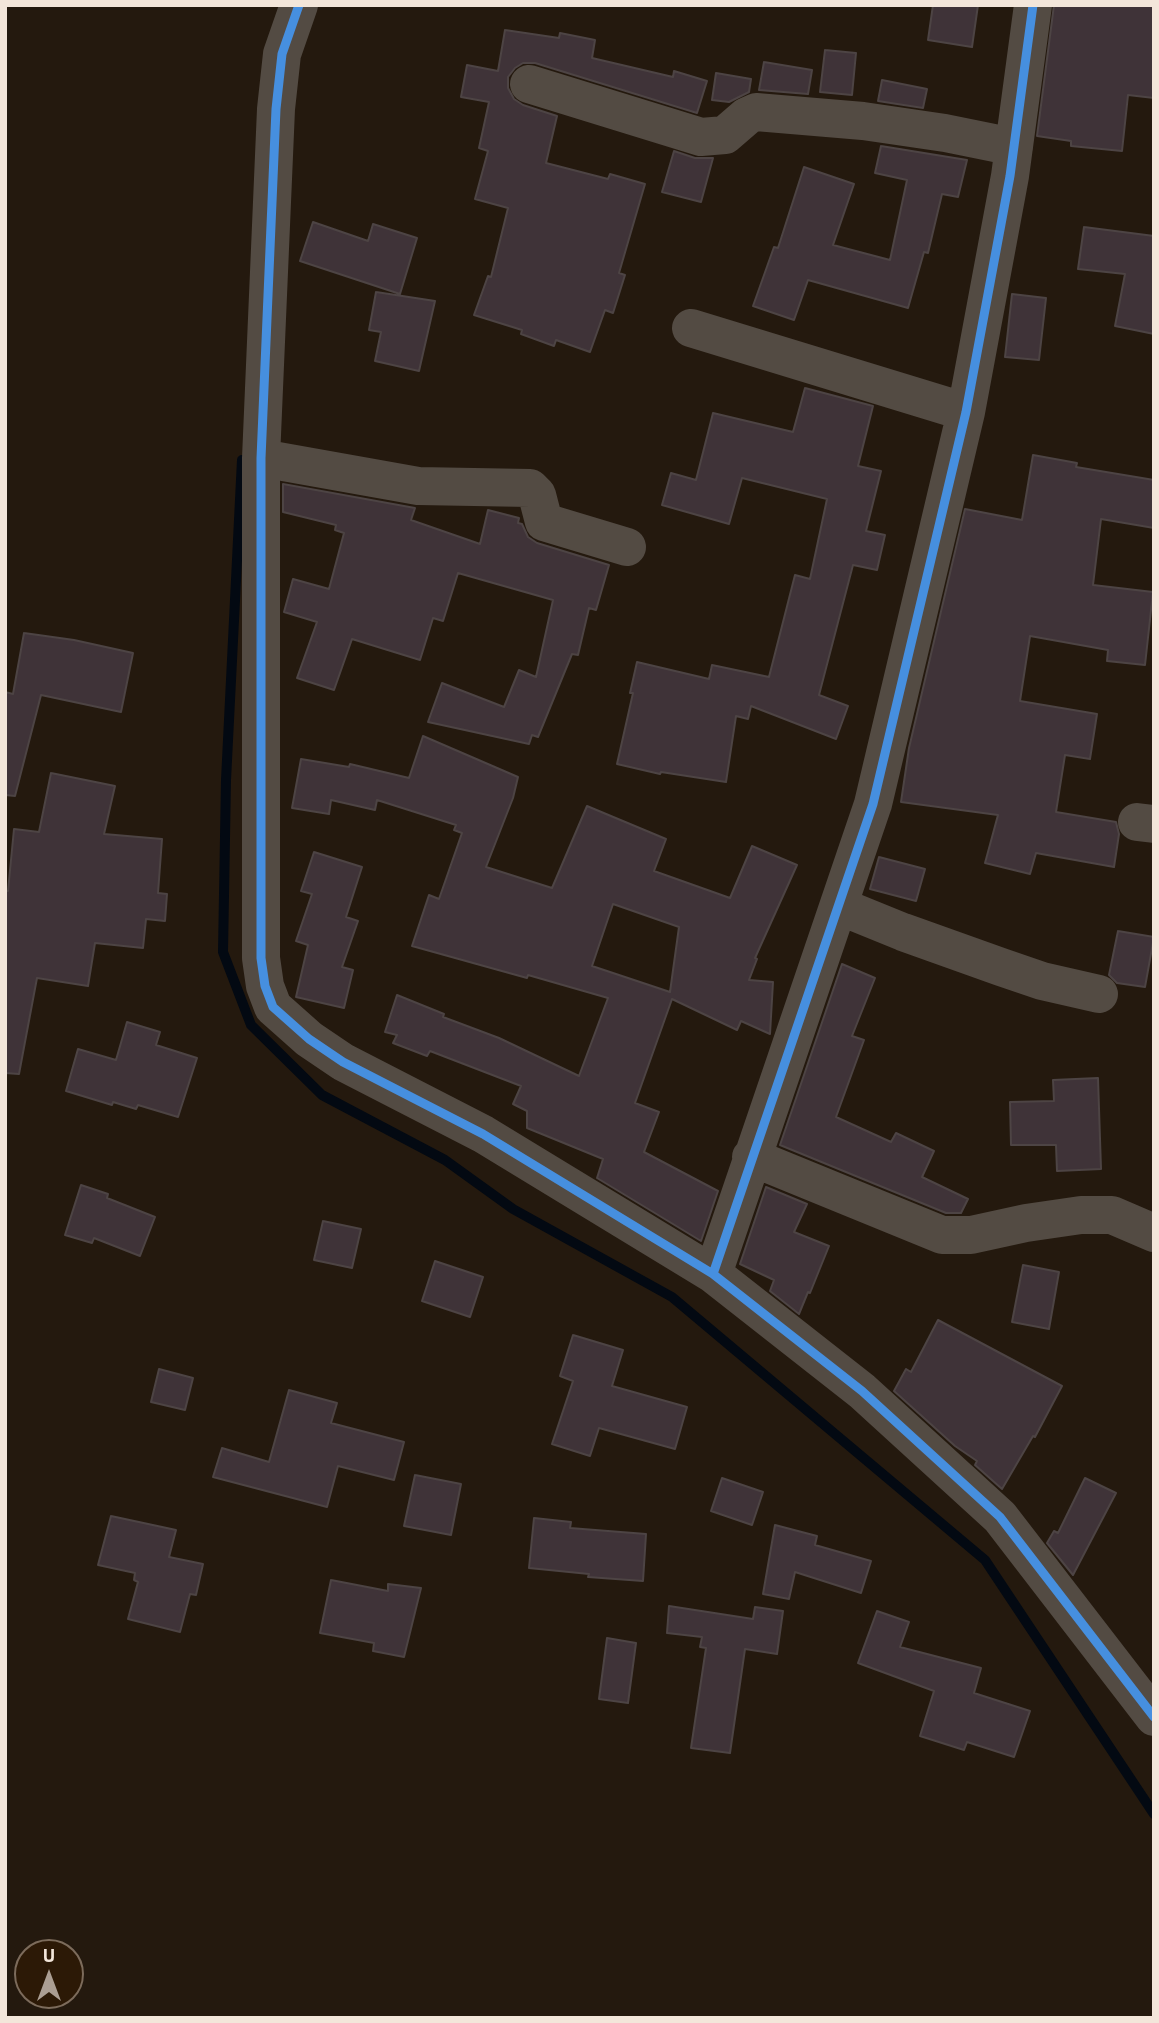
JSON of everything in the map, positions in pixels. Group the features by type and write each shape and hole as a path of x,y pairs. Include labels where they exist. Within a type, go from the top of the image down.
{"street":[{"path":"299,5 282,54 276,109 261,458 261,958 265,986 273,1007 309,1039 343,1062 483,1134 713,1274 862,1391 1000,1517 1154,1717"},
{"path":"713,1274 873,804 966,412 1014,147 1033,5"},
{"path":"529,83 701,137 725,135 747,116 756,112 863,121 1014,147"},
{"path":"691,328 966,412"},
{"path":"261,458 418,486 530,488 537,495 544,522 627,547"},
{"path":"839,906 1022,974 1098,994"},
{"path":"751,1157 942,1235 971,1235 1081,1215 1112,1215 1154,1233"}],"building":[{"path":"933,5 978,5 972,47 928,40"},
{"path":"1054,5 1154,5 1154,98 1128,95 1122,151 1071,146 1071,141 1037,136"},
{"path":"505,30 559,38 560,33 595,40 592,58 673,77 674,71 707,81 697,113 535,63 523,63 508,77 508,88 514,99 523,105 557,116 546,163 608,179 610,174 645,184 619,273 625,275 613,313 605,310 590,352 556,340 554,346 521,334 522,330 474,315 488,276 491,277 508,208 475,199 488,151 479,148 489,102 461,97 467,65 498,71"},
{"path":"825,50 856,53 852,95 820,92"},
{"path":"764,62 812,70 808,94 759,90"},
{"path":"716,73 751,79 749,92 729,102 712,100"},
{"path":"882,80 927,89 923,108 878,101"},
{"path":"881,146 967,160 958,197 942,194 928,253 924,252 908,308 808,280 794,320 753,306 774,247 778,248 804,167 854,184 833,245 890,260 907,180 875,173"},
{"path":"674,151 695,158 713,158 701,202 662,192"},
{"path":"313,222 368,241 373,224 417,238 400,294 300,261"},
{"path":"1084,227 1154,236 1154,334 1115,326 1125,274 1078,269"},
{"path":"376,292 435,301 419,371 375,361 381,332 369,330"},
{"path":"1012,294 1046,298 1039,360 1005,357"},
{"path":"805,388 873,406 858,466 881,471 866,531 885,535 877,570 853,565 819,695 848,706 836,739 751,706 748,719 736,716 726,782 661,772 660,774 617,764 637,662 709,679 712,665 769,677 795,575 810,579 827,499 742,478 729,524 662,505 671,473 696,480 713,413 793,432"},
{"path":"1033,455 1077,463 1076,467 1154,480 1154,528 1101,519 1093,585 1153,592 1145,665 1107,661 1108,650 1030,636 1020,701 1097,714 1090,759 1065,755 1056,812 1116,822 1119,834 1114,867 1036,853 1030,874 985,863 998,815 901,802 909,748 965,509 1022,520"},
{"path":"283,484 415,508 411,520 480,544 488,510 519,518 518,523 522,524 528,537 537,543 609,565 596,610 589,608 578,655 572,654 538,737 532,735 529,744 428,722 442,683 504,707 519,670 536,677 553,600 458,573 443,621 433,618 420,660 352,639 334,690 297,678 317,622 284,612 293,579 329,589 344,533 335,530 336,525 283,512"},
{"path":"24,633 74,640 133,653 121,712 41,695 15,796 5,795 5,692 13,694"},
{"path":"423,736 518,777 513,798 486,867 552,888 587,806 666,839 654,871 730,898 752,846 797,865 755,958 757,959 749,980 773,982 770,1034 741,1021 737,1030 672,999 635,1103 659,1112 644,1152 718,1191 701,1241 597,1178 603,1159 527,1128 527,1111 513,1104 521,1086 430,1051 427,1056 393,1043 397,1035 385,1032 397,995 444,1014 443,1017 499,1038 579,1076 608,998 412,946 429,895 439,899 462,833 454,830 456,825 377,800 375,810 331,800 329,814 292,808 301,759 349,767 350,764 409,778","holes":["613,904 679,927 670,992 592,966"]},
{"path":"51,773 115,786 104,834 162,839 158,893 167,894 165,921 146,919 143,948 95,943 88,986 37,978 19,1074 5,1073 5,891 8,891 14,829 39,832"},
{"path":"314,852 362,867 346,917 358,921 342,967 353,970 344,1008 296,997 308,945 296,941 312,894 301,891"},
{"path":"879,857 925,869 916,901 870,889"},
{"path":"1118,931 1154,937 1145,987 1117,983 1109,975"},
{"path":"842,964 875,978 852,1036 864,1040 836,1117 891,1142 896,1133 934,1151 922,1177 968,1199 961,1213 946,1213 780,1145"},
{"path":"127,1022 160,1032 156,1045 197,1058 178,1117 138,1105 136,1109 113,1102 112,1105 66,1091 78,1049 116,1060"},
{"path":"1098,1078 1101,1169 1057,1171 1056,1145 1011,1145 1010,1102 1054,1101 1053,1080"},
{"path":"81,1185 108,1194 107,1198 155,1217 140,1256 94,1238 92,1243 65,1235"},
{"path":"766,1187 807,1204 794,1232 829,1246 799,1314 770,1291 774,1280 740,1264"},
{"path":"323,1221 361,1229 352,1268 314,1260"},
{"path":"435,1261 483,1277 470,1317 422,1301"},
{"path":"1023,1265 1059,1272 1049,1329 1012,1322"},
{"path":"938,1320 1062,1386 1035,1437 1033,1436 1002,1489 975,1465 977,1461 955,1446 894,1391 906,1369 911,1372"},
{"path":"573,1335 623,1350 612,1386 687,1407 675,1449 599,1428 590,1456 552,1444 573,1381 560,1376"},
{"path":"159,1369 193,1378 185,1410 151,1402"},
{"path":"289,1390 337,1403 331,1423 404,1442 394,1480 338,1466 327,1507 213,1477 222,1448 269,1462"},
{"path":"415,1475 461,1484 451,1535 404,1526"},
{"path":"722,1478 763,1492 752,1525 711,1511"},
{"path":"1085,1478 1116,1493 1073,1575 1047,1543 1054,1531 1058,1533"},
{"path":"111,1516 176,1530 169,1557 203,1564 196,1595 190,1594 180,1632 128,1619 138,1582 134,1580 135,1573 98,1565"},
{"path":"534,1518 571,1522 570,1528 646,1534 643,1581 588,1577 589,1574 529,1568"},
{"path":"775,1525 817,1536 815,1545 871,1561 861,1593 795,1572 789,1599 763,1594"},
{"path":"331,1580 388,1591 388,1584 421,1588 404,1657 373,1651 374,1643 320,1633"},
{"path":"669,1606 753,1619 755,1607 783,1611 777,1654 745,1649 730,1753 691,1748 706,1648 700,1647 702,1637 667,1633"},
{"path":"877,1611 909,1622 900,1647 981,1668 974,1693 1030,1711 1014,1757 967,1742 964,1750 920,1736 934,1691 858,1663"},
{"path":"607,1638 636,1643 628,1703 599,1699"}],"waterway":[{"path":"242,460 226,780 223,952 251,1025 322,1095 445,1160 513,1209 672,1297 985,1560 1154,1814"}],"cycle path":[{"path":"299,5 282,54 276,109 261,458 261,958 265,986 273,1007 309,1039 343,1062 483,1134 713,1274 862,1391 1000,1517 1154,1717"},
{"path":"713,1274 873,804 966,412 1010,176 1033,5"}]}
